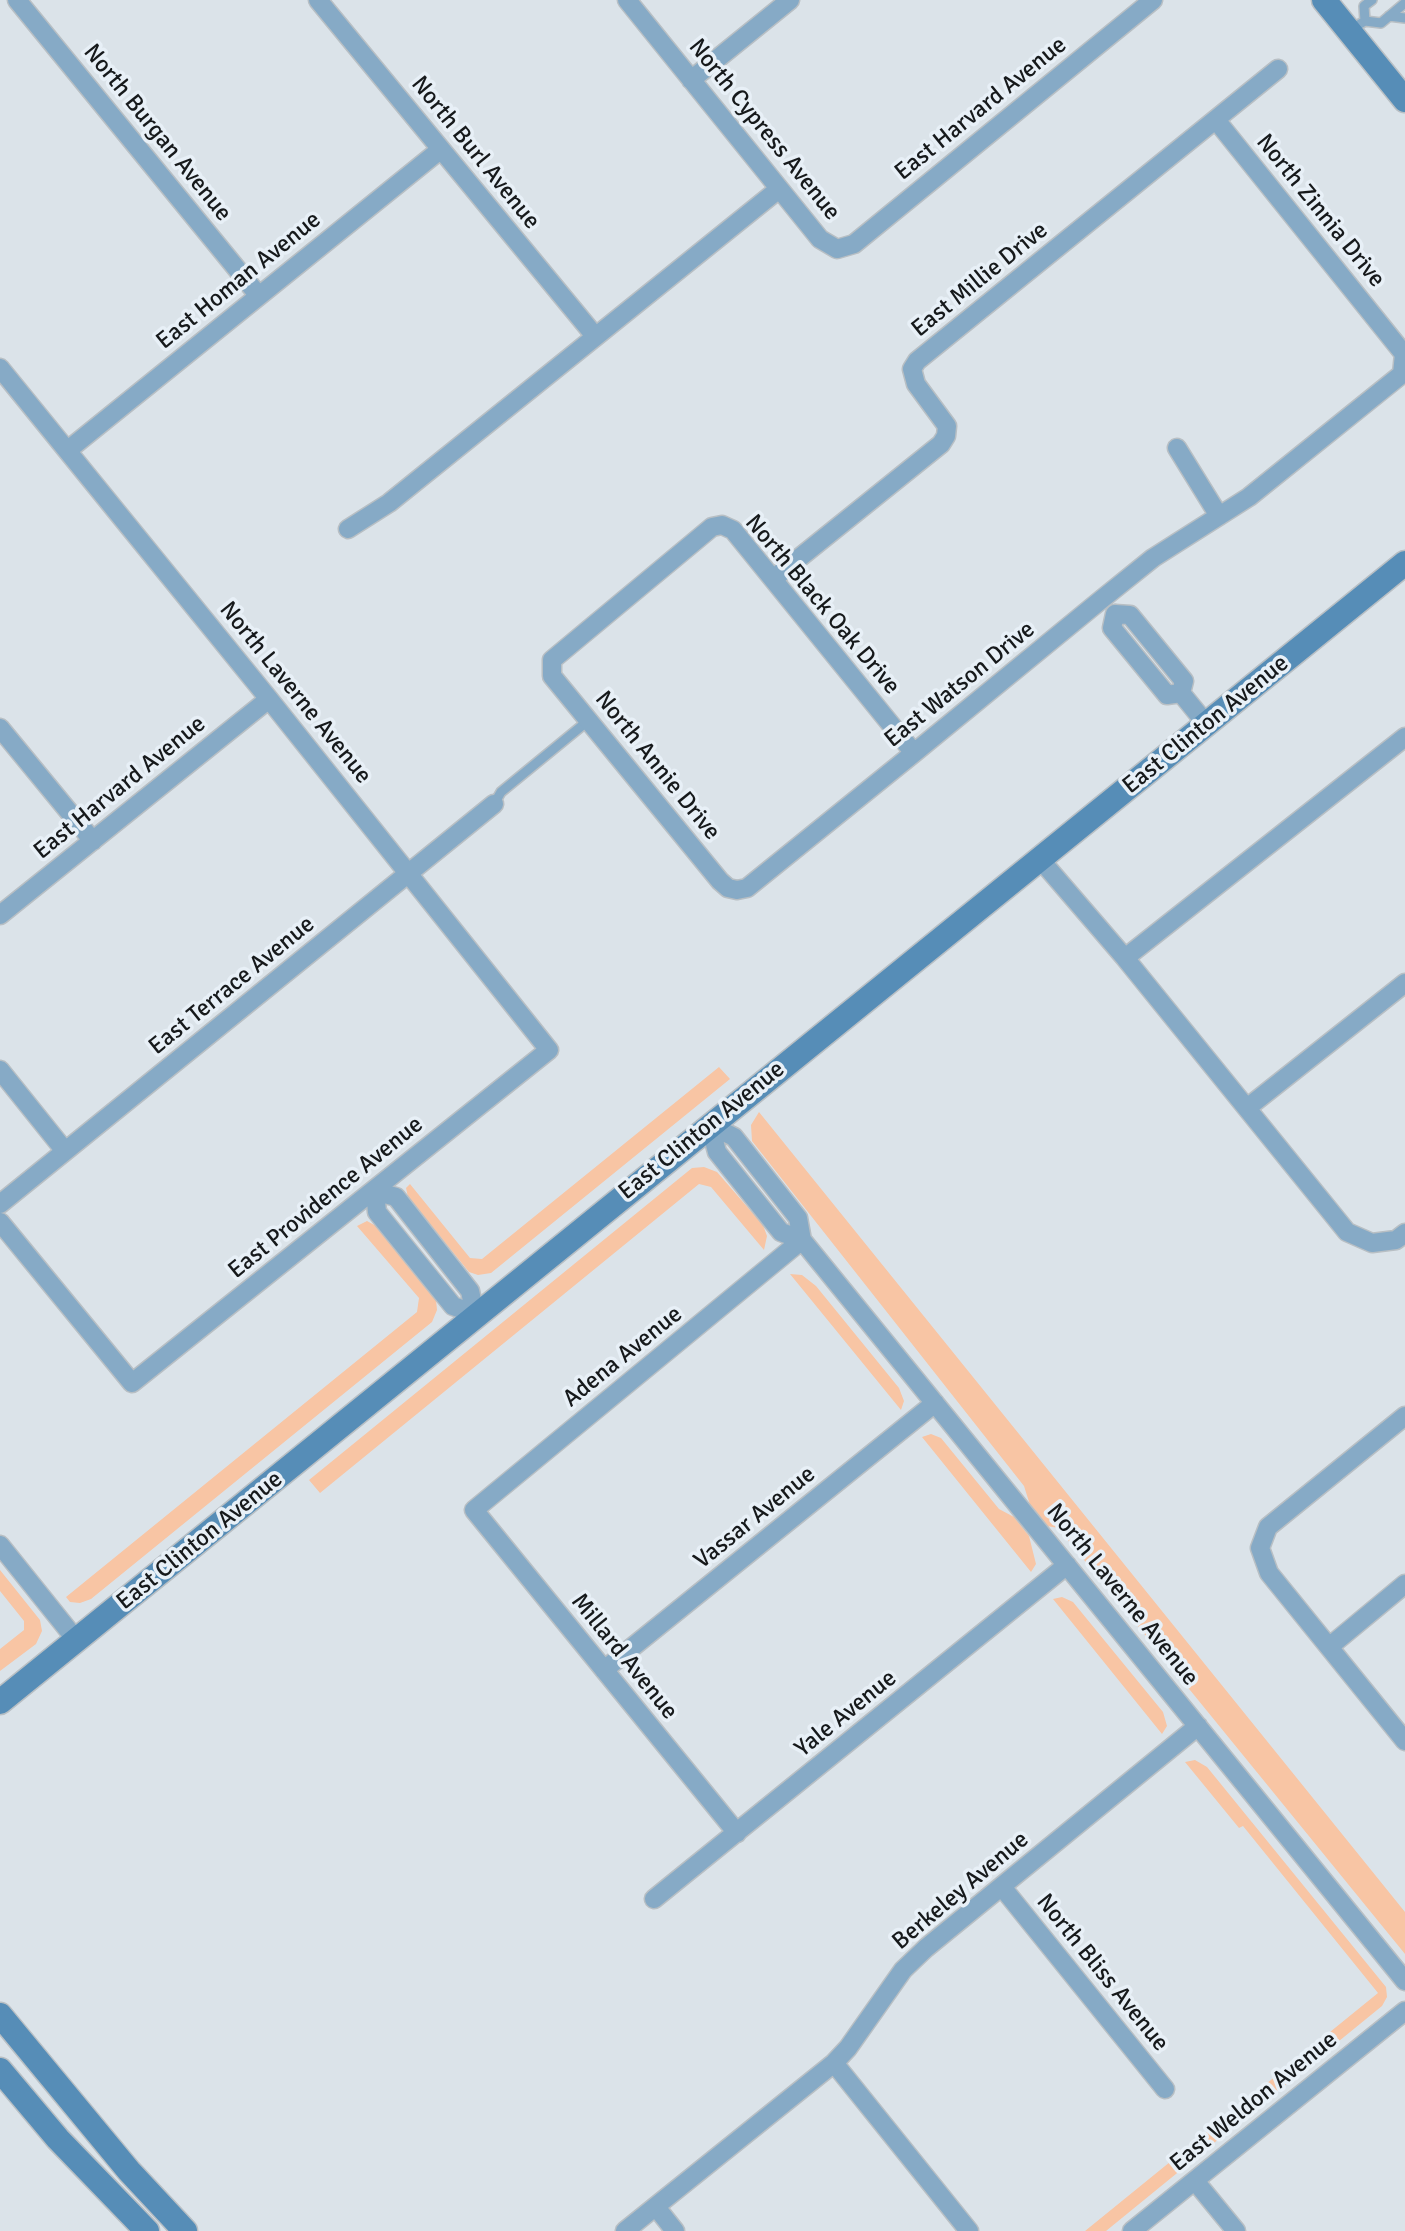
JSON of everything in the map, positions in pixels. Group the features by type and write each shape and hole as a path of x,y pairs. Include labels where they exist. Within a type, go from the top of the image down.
{"street":[{"name":"North Burgan Avenue","path":"17,0 259,296"},
{"name":"North Burl Avenue","path":"318,0 595,336"},
{"name":"North Cypress Avenue","path":"627,0 820,239 837,249"},
{"path":"691,80 790,0"},
{"name":"East Harvard Avenue","path":"837,249 854,244 1153,0"},
{"path":"1324,0 1357,26 1405,100"},
{"name":"East Millie Drive","path":"773,579 941,444 947,426 913,377 912,369 917,361 1278,69"},
{"name":"North Zinnia Drive","path":"1216,120 1404,354 1402,374"},
{"name":"East Homan Avenue","path":"68,450 440,150"},
{"path":"348,529 389,503 779,189"},
{"name":"North Laverne Avenue","path":"0,368 549,1050"},
{"name":"East Watson Drive","path":"733,889 747,888 1166,548 1249,497 1402,374"},
{"path":"1177,448 1219,516"},
{"name":"North Black Oak Drive","path":"551,668 552,660 559,654 712,527 722,525 733,530 914,753"},
{"name":"East Clinton Avenue","path":"0,1702 1405,563"},
{"path":"1102,599 1115,614 1130,615 1184,681 1181,693 1207,725"},
{"name":"North Annie Drive","path":"551,668 552,676 720,881 733,889"},
{"name":"East Harvard Avenue","path":"0,915 269,699"},
{"path":"0,728 93,841"},
{"path":"1125,958 1405,737"},
{"name":"East Terrace Avenue","path":"0,1204 494,804"},
{"path":"1039,858 1125,958 1347,1232 1372,1243 1396,1240 1405,1233"},
{"path":"1247,1108 1405,983"},
{"name":"East Providence Avenue","path":"0,1222 132,1383 549,1050"},
{"path":"0,1070 65,1151"},
{"name":"North Laverne Avenue","path":"710,1125 734,1137 798,1218 802,1240 1405,1981"},
{"path":"375,1191 377,1212 453,1306 475,1314"},
{"name":"Adena Avenue","path":"474,1510 802,1240"},
{"name":"Vassar Avenue","path":"604,1670 935,1403"},
{"path":"1405,1416 1268,1527 1260,1548 1269,1573 1405,1741"},
{"name":"Millard Avenue","path":"474,1510 737,1833"},
{"path":"0,1545 77,1641"},
{"name":"Yale Avenue","path":"654,1899 1067,1565"},
{"path":"1329,1647 1405,1584"},
{"name":"Berkeley Avenue","path":"625,2231 834,2063 903,1970 926,1948 1198,1726"},
{"name":"North Bliss Avenue","path":"1002,1887 1165,2089"},
{"name":"East Weldon Avenue","path":"1132,2231 1405,2011"},
{"path":"0,2015 129,2171 185,2231"},
{"path":"834,2063 969,2231"},
{"path":"0,2070 58,2139 147,2231"},
{"path":"1195,2181 1236,2231"},
{"path":"656,2207 675,2231"}],"lane":[{"path":"1372,0 1364,6 1357,26 1381,23 1405,3"},
{"path":"1389,16 1405,18"},
{"path":"494,804 501,792 589,720"}],"shaded area":[{"path":"719,1067 730,1079 491,1273 478,1275 469,1272 408,1197 406,1188 410,1184 470,1258 482,1259"},
{"path":"759,1112 1405,1912 1405,1954 1058,1528 1047,1526 1030,1505 1024,1486 752,1141 751,1125"},
{"path":"704,1167 717,1172 763,1225 767,1236 764,1250 711,1187 699,1184 320,1493 309,1480 692,1168"},
{"path":"367,1221 376,1226 436,1300 437,1310 432,1322 91,1599 80,1603 70,1602 66,1597 417,1312 419,1298 357,1226"},
{"path":"790,1274 802,1275 816,1286 899,1388 904,1401 901,1410"},
{"path":"931,1434 941,1438 999,1509 1014,1517 1029,1536 1036,1564 1031,1572 922,1437"},
{"path":"0,1570 40,1620 42,1631 36,1644 0,1671 0,1649 24,1630 24,1621 0,1591"},
{"path":"1062,1597 1073,1602 1163,1712 1167,1726 1162,1734 1053,1599"},
{"path":"1195,1760 1207,1767 1386,1987 1387,1997 1382,2006 1106,2231 1085,2231 1378,1993 1243,1826 1239,1828 1185,1762"}]}
